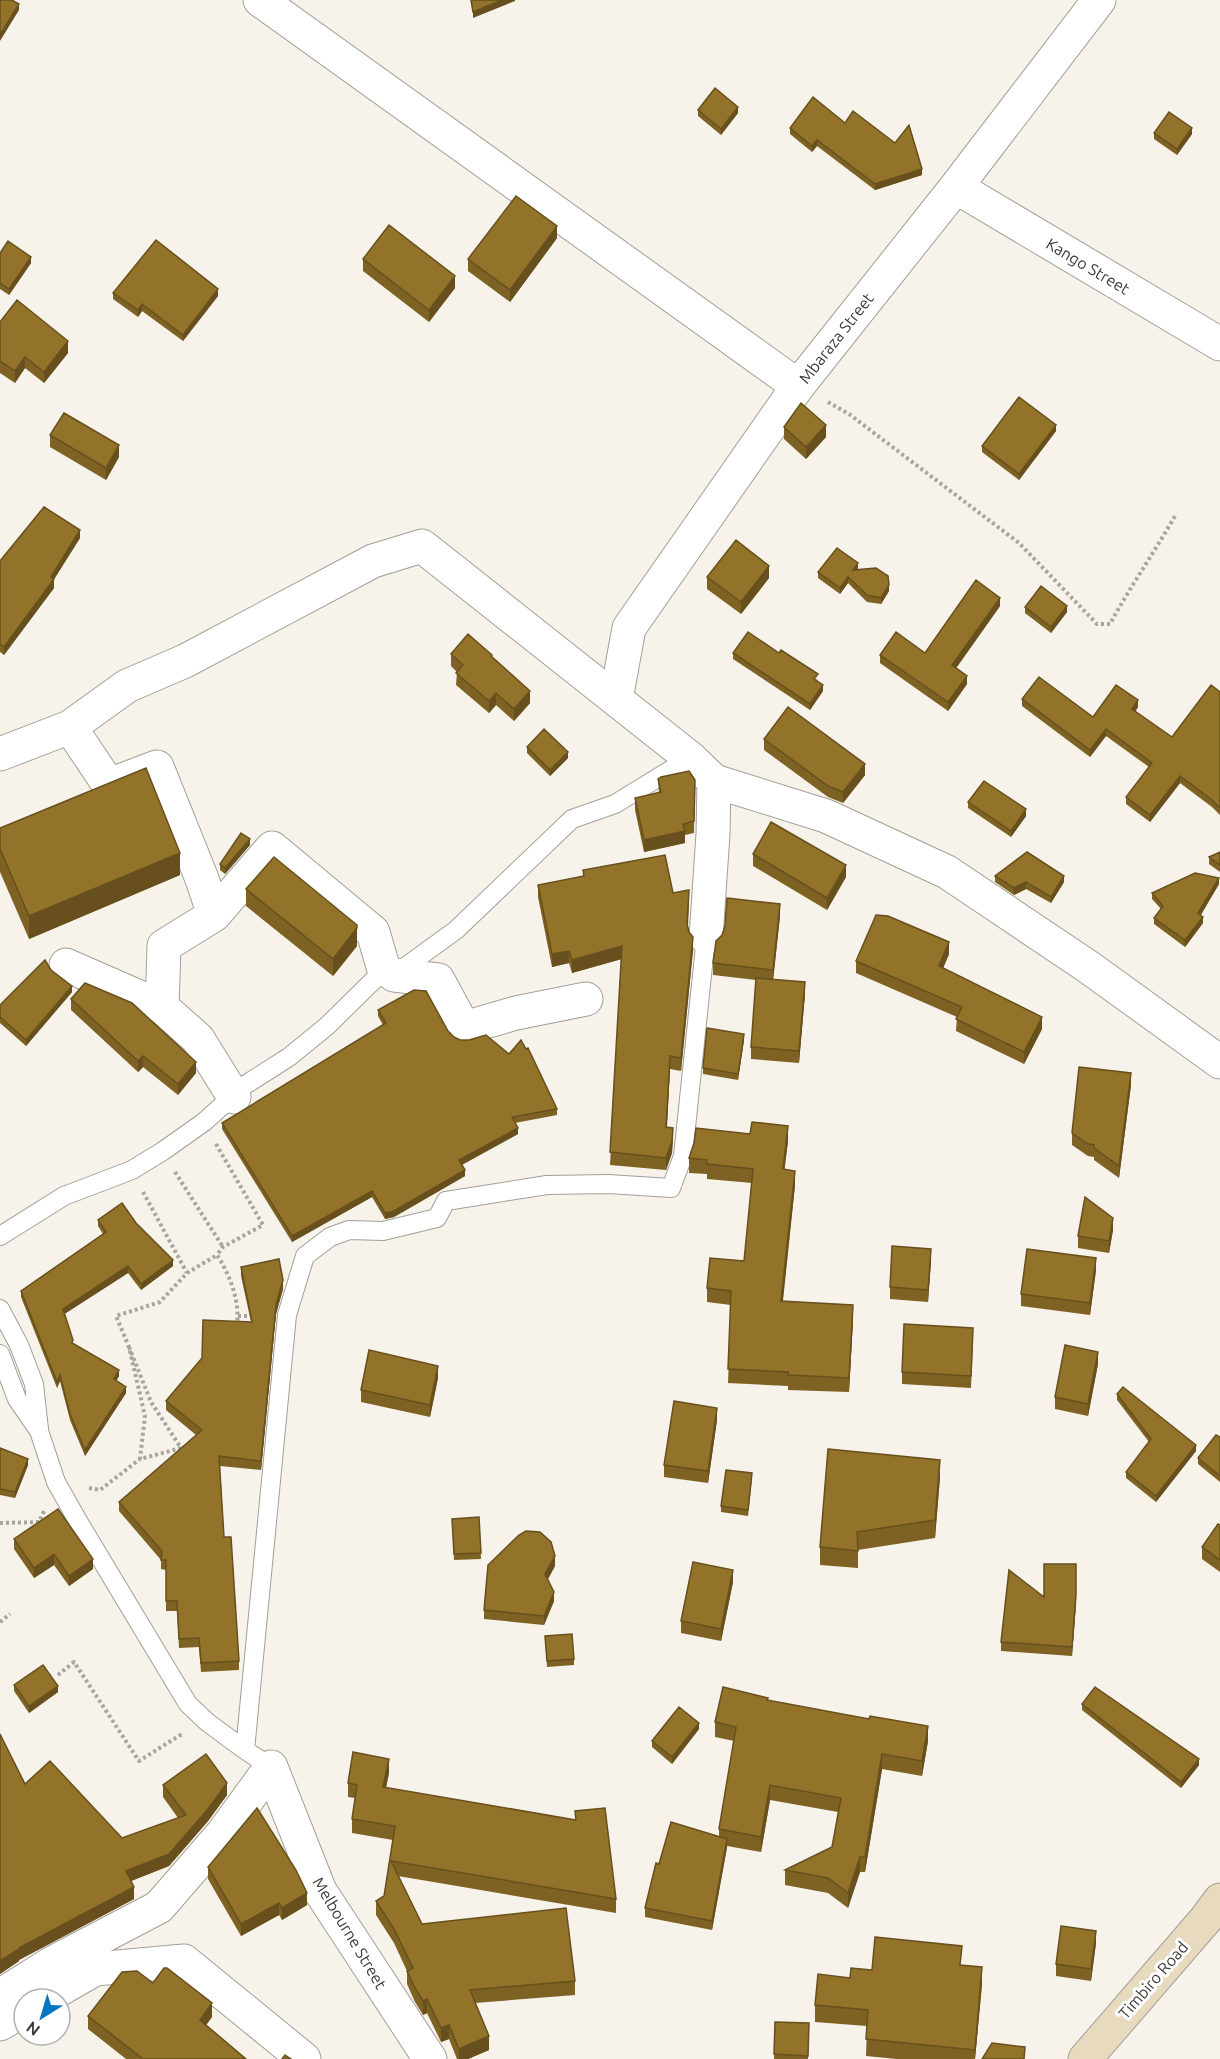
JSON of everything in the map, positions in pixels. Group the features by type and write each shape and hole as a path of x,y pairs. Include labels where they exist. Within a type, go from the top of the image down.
{"main road":[{"name":"Timbiro Road","path":"1084,2059 1220,1900"}],"street":[{"path":"260,0 798,386"},
{"name":"Mbaraza Street","path":"616,699 629,628 798,386 956,187 1099,0"},
{"name":"Kango Street","path":"956,187 1220,344"},
{"path":"0,754 70,727 127,686 185,661 373,561 422,546 690,758 714,781 826,816 947,872 1088,966 1220,1062"},
{"path":"70,727 109,785 157,767 214,915"},
{"path":"706,937 714,781"},
{"path":"162,1007 164,946 214,915 272,848 373,932 389,972 438,980 464,1028 516,1013 586,999"},
{"path":"66,965 162,1007 198,1038 234,1097"},
{"path":"0,1996 52,1963 159,1907 224,1833 258,1759"},
{"name":"Melbourne Street","path":"258,1759 320,1891 430,2059"},
{"path":"64,1987 95,1969 184,1961 304,2059"}],"lane":[{"path":"0,1236 64,1196 132,1170 163,1151 204,1122 245,1085 289,1057 389,972 456,930 572,819 615,804 690,758"},
{"path":"258,1759 287,1315 305,1256 330,1237 349,1230 383,1232 437,1218 446,1201 548,1185 608,1184 671,1188 683,1156 706,937"},
{"path":"0,1309 19,1345 34,1384 39,1431 56,1482 78,1521 188,1704 207,1722 258,1759"},
{"path":"0,1354 17,1399 39,1431"}],"path":[{"path":"798,386 849,414 1019,543 1097,624 1110,624 1175,516"},
{"path":"100,1490 140,1459 181,1448 151,1402 116,1316 160,1302 187,1273 217,1255 223,1247 263,1225 204,1122"},
{"path":"163,1151 223,1247"},
{"path":"132,1170 187,1273"},
{"path":"217,1255 230,1275 238,1316 237,1328"},
{"path":"129,1347 145,1416 140,1459"},
{"path":"0,1622 10,1614"},
{"path":"58,1675 74,1662 139,1761 188,1730 207,1722"}],"building":[{"path":"0,0 12,0 19,4 0,35"},
{"path":"471,0 502,0 473,12"},
{"path":"715,88 738,107 721,129 698,110"},
{"path":"813,97 845,123 853,111 895,143 909,125 922,169 875,184 817,140 812,146 790,128"},
{"path":"1169,112 1192,128 1177,149 1154,133"},
{"path":"516,196 557,226 510,290 468,259"},
{"path":"389,225 455,276 429,310 363,259"},
{"path":"156,240 218,289 183,335 142,304 138,310 113,293"},
{"path":"8,241 31,257 9,289 0,283 0,253"},
{"path":"17,300 68,341 44,372 25,357 15,371 0,361 0,322"},
{"path":"1019,397 1056,425 1019,474 982,446"},
{"path":"801,403 826,425 806,447 784,427"},
{"path":"64,413 119,445 106,468 50,435"},
{"path":"44,507 80,530 51,577 54,579 4,647 0,644 0,561"},
{"path":"736,540 769,566 741,602 707,577"},
{"path":"837,548 858,563 853,570 876,568 888,576 889,585 881,598 867,595 848,577 840,588 818,572"},
{"path":"976,580 1000,598 952,665 967,676 948,702 880,655 896,632 925,653"},
{"path":"1041,586 1067,606 1051,627 1025,607"},
{"path":"748,632 779,653 781,650 818,674 814,679 823,685 810,704 733,653"},
{"path":"468,634 530,691 514,709 496,693 489,701 456,673 463,665 451,654"},
{"path":"1039,677 1093,717 1116,685 1138,700 1132,709 1172,737 1211,685 1220,692 1220,808 1180,776 1150,815 1126,797 1152,763 1106,729 1090,750 1022,699"},
{"path":"788,707 865,764 843,792 828,786 764,739"},
{"path":"544,729 568,752 550,770 527,747"},
{"path":"146,768 180,853 29,916 0,849 0,828"},
{"path":"689,771 695,780 694,821 683,824 685,831 644,840 635,798 661,792 658,779 661,777"},
{"path":"984,781 1026,809 1011,831 968,802"},
{"path":"771,822 846,865 827,898 753,854"},
{"path":"241,833 250,839 225,868 220,864"},
{"path":"1027,852 1064,876 1051,897 1026,882 1014,888 995,876"},
{"path":"1220,852 1220,865 1209,857"},
{"path":"665,855 673,893 689,890 687,924 693,937 681,1058 670,1056 666,1127 673,1128 672,1141 666,1158 610,1152 622,946 572,960 569,951 552,954 538,885 584,876 583,870"},
{"path":"274,857 357,925 333,959 246,889"},
{"path":"1195,873 1219,878 1198,913 1203,917 1185,940 1154,918 1163,906 1152,893"},
{"path":"727,898 780,904 773,970 713,963 716,941 722,935 725,926"},
{"path":"876,915 888,916 949,942 939,966 1042,1017 1024,1052 956,1019 962,1007 856,961"},
{"path":"45,960 51,970 72,986 26,1040 0,1017 0,1005"},
{"path":"756,978 805,982 799,1051 751,1047"},
{"path":"85,983 132,1003 196,1062 178,1084 143,1056 138,1061 71,999"},
{"path":"414,990 426,991 448,1031 460,1040 486,1035 509,1054 521,1040 526,1049 528,1048 557,1109 512,1117 518,1128 459,1160 465,1170 394,1211 385,1213 372,1191 292,1236 222,1123 386,1023 378,1010"},
{"path":"707,1028 744,1034 738,1074 703,1068"},
{"path":"1079,1067 1131,1073 1119,1166 1094,1148 1094,1145 1088,1144 1072,1133"},
{"path":"752,1122 788,1126 783,1169 795,1171 781,1301 853,1305 849,1378 728,1369 731,1291 707,1288 710,1258 744,1261 753,1169 707,1164 707,1160 689,1158 696,1128 750,1134"},
{"path":"1085,1197 1113,1218 1109,1241 1078,1236"},
{"path":"122,1203 136,1223 173,1260 141,1284 128,1266 63,1309 72,1343 119,1370 114,1379 126,1387 85,1450 70,1414 60,1375 57,1382 21,1291 106,1232 98,1220"},
{"path":"892,1246 931,1249 928,1290 890,1287"},
{"path":"1027,1249 1096,1258 1090,1303 1021,1294"},
{"path":"279,1259 283,1280 276,1305 261,1461 219,1456 224,1537 231,1537 239,1661 201,1663 199,1638 179,1639 177,1601 166,1601 166,1560 161,1560 162,1551 119,1502 202,1430 166,1401 202,1358 203,1320 252,1322 241,1267"},
{"path":"904,1324 973,1328 971,1376 902,1372"},
{"path":"1065,1345 1098,1352 1088,1404 1055,1397"},
{"path":"369,1350 438,1366 430,1405 361,1390"},
{"path":"1123,1387 1196,1445 1156,1496 1126,1472 1151,1439 1117,1394"},
{"path":"674,1401 717,1408 708,1471 664,1465"},
{"path":"1216,1435 1220,1437 1220,1476 1198,1458"},
{"path":"0,1448 28,1459 15,1492 0,1489"},
{"path":"828,1449 940,1460 935,1520 857,1532 858,1551 820,1547"},
{"path":"726,1470 752,1473 748,1510 721,1506"},
{"path":"58,1509 93,1559 69,1576 54,1554 34,1568 14,1539"},
{"path":"479,1517 481,1553 454,1554 452,1519"},
{"path":"1218,1524 1220,1525 1220,1560 1202,1547"},
{"path":"526,1531 540,1532 551,1542 555,1556 545,1574 554,1592 544,1616 484,1610 488,1565"},
{"path":"693,1562 733,1570 721,1629 681,1621"},
{"path":"1044,1564 1076,1564 1072,1647 1001,1642 1009,1570 1044,1597"},
{"path":"572,1634 574,1659 547,1661 545,1636"},
{"path":"43,1665 58,1686 29,1706 14,1685"},
{"path":"723,1687 768,1698 767,1700 869,1719 870,1716 928,1726 922,1761 882,1754 865,1857 860,1857 848,1893 828,1878 785,1870 832,1847 841,1798 770,1785 761,1837 719,1829 736,1727 715,1722"},
{"path":"1095,1687 1199,1759 1181,1782 1082,1704"},
{"path":"679,1707 699,1723 672,1757 652,1741"},
{"path":"0,1734 25,1784 50,1761 122,1838 186,1815 163,1785 206,1754 227,1783 169,1854 126,1871 134,1887 19,1948 0,1961"},
{"path":"353,1752 389,1759 383,1787 576,1820 575,1811 605,1808 616,1899 391,1861 422,1924 566,1908 575,1981 470,1990 489,2036 459,2049 449,2025 441,2028 427,1999 423,2001 415,1988 407,1971 413,1968 394,1929 376,1901 384,1896 395,1826 352,1819 357,1785 348,1783"},
{"path":"257,1808 296,1870 307,1893 282,1908 279,1903 241,1924 208,1867"},
{"path":"671,1822 727,1839 712,1921 645,1908 656,1863 659,1864"},
{"path":"1061,1926 1096,1931 1091,1969 1056,1964"},
{"path":"875,1937 962,1946 960,1965 982,1967 975,2050 866,2039 868,2010 815,2005 818,1974 850,1978 851,1968 872,1970"},
{"path":"164,1968 212,2003 200,2020 246,2059 143,2059 88,2016 122,1972 137,1971 153,1983"},
{"path":"775,2022 809,2023 808,2056 774,2054"},
{"path":"992,2043 1025,2047 1024,2059 982,2059"}]}
